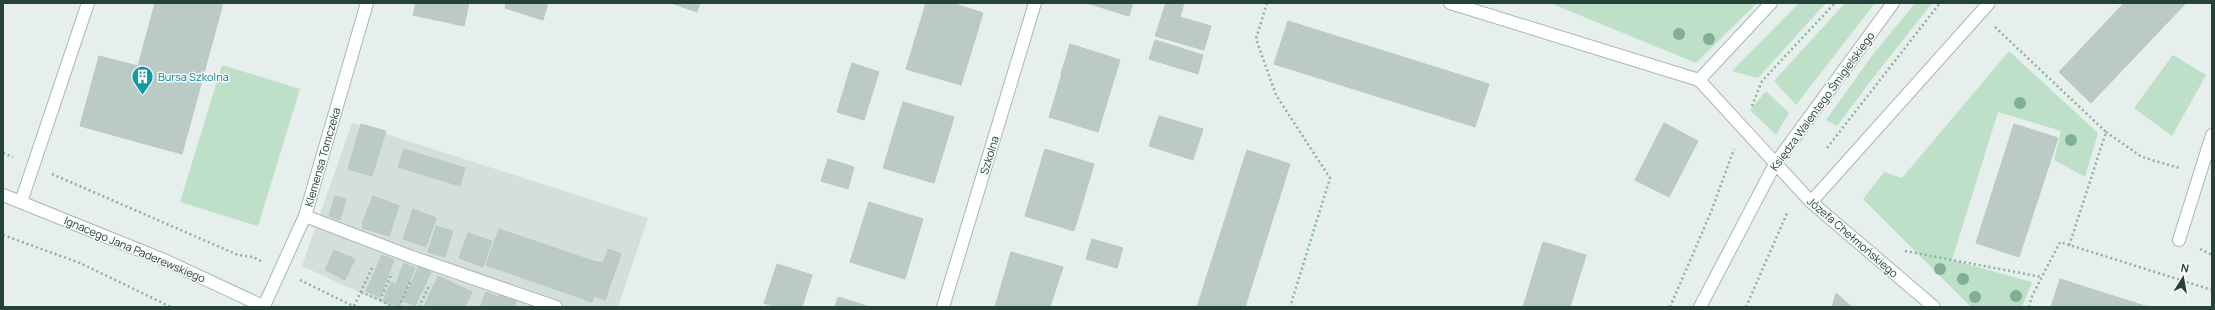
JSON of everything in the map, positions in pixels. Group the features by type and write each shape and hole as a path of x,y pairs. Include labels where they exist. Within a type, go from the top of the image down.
{"street":[{"path":"21,202 88,3"},
{"name":"Klemensa Tomczeka","path":"265,307 304,216 367,3"},
{"name":"Szkolna","path":"943,307 1035,3"},
{"path":"1450,3 1478,7 1699,80 1771,3"},
{"name":"Księdza Walentego Śmigielskiego","path":"1700,307 1775,164 1893,3"},
{"path":"1811,202 1990,3"},
{"name":"Józefa Chełmońskiego","path":"1699,80 1811,202 1934,307"},
{"path":"2179,240 2212,135"},
{"name":"Ignacego Jana Paderewskiego","path":"3,195 164,260 265,307"},
{"path":"304,216 382,246 556,307"}],"path":[{"path":"1267,3 1256,39 1276,94 1330,178 1290,307"},
{"path":"1670,307 1711,212 1742,126 1762,81 1835,3"},
{"path":"1825,151 1940,3"},
{"path":"1980,13 2106,132 2142,157 2200,173"},
{"path":"2070,246 2106,132"},
{"path":"3,153 238,255 253,257 355,307 382,246"},
{"path":"1746,307 1798,188"},
{"path":"3,235 80,263 171,307"},
{"path":"2029,307 2060,242 2212,290"},
{"path":"1898,250 2042,277"},
{"path":"380,300 401,252"},
{"path":"399,307 420,259"},
{"path":"361,292 392,307"}],"shaded area":[{"path":"352,123 648,218 618,307 391,307 302,266"}],"green space":[{"path":"1550,3 1757,3 1696,63"},
{"path":"1799,3 1826,3 1758,78 1732,71"},
{"path":"1845,3 1875,3 1796,105 1774,81"},
{"path":"1915,3 1932,3 1837,126 1826,120 1871,57"},
{"path":"2009,51 2098,133 2085,177 2054,160 2061,131 1998,112 1952,260 2032,282 2022,307 1971,307 1863,199 1884,172 1902,178"},
{"path":"2173,55 2206,75 2172,136 2134,108"},
{"path":"222,65 300,89 258,226 180,202"},
{"path":"1766,91 1789,113 1776,135 1750,110"}],"building":[{"name":"Bursa Szkolna","path":"155,3 223,3 182,154 80,126 99,56 138,66"},
{"path":"416,3 469,3 464,26 413,15"},
{"path":"506,3 548,3 543,20 505,8"},
{"path":"671,3 700,3 697,12"},
{"path":"926,3 952,3 983,13 961,85 906,69"},
{"path":"1087,3 1133,3 1129,16"},
{"path":"1166,3 1184,3 1180,17 1211,26 1204,50 1155,36"},
{"path":"2124,3 2186,3 2091,103 2059,72"},
{"path":"1288,21 1489,84 1475,127 1274,64"},
{"path":"1155,40 1203,55 1198,74 1149,59"},
{"path":"1070,44 1120,60 1111,89 1061,74"},
{"path":"852,63 879,72 864,120 837,112"},
{"path":"1062,74 1111,89 1098,132 1049,117"},
{"path":"903,102 954,117 934,183 883,168"},
{"path":"1159,116 1203,129 1193,160 1149,146"},
{"path":"1664,123 1698,141 1669,197 1635,180"},
{"path":"361,124 386,131 372,176 348,169"},
{"path":"2014,124 2058,138 2019,257 1976,243"},
{"path":"404,149 465,168 460,186 398,167"},
{"path":"1045,149 1094,164 1074,231 1025,216"},
{"path":"1247,150 1290,164 1245,307 1197,307"},
{"path":"828,159 854,167 848,189 821,181"},
{"path":"335,196 346,199 340,220 329,216"},
{"path":"373,196 399,206 389,236 362,228 364,225 362,224"},
{"path":"869,202 923,219 905,279 850,262"},
{"path":"413,209 436,218 426,247 403,239"},
{"path":"436,226 453,231 445,257 428,252"},
{"path":"499,229 593,261 603,263 608,249 621,254 605,300 594,296 592,302 486,265"},
{"path":"468,233 492,241 483,267 459,258"},
{"path":"1092,239 1123,248 1117,268 1086,259"},
{"path":"1543,242 1586,255 1570,307 1523,307"},
{"path":"334,250 355,259 345,280 325,270"},
{"path":"1011,252 1063,267 1050,307 995,307"},
{"path":"382,255 394,260 380,297 366,291"},
{"path":"404,263 415,268 399,307 397,307 383,301 391,282 396,284"},
{"path":"777,264 812,275 802,307 775,307 764,303"},
{"path":"419,266 431,272 415,306 403,301"},
{"path":"438,276 472,292 465,307 424,307"},
{"path":"2060,279 2148,307 2051,307"},
{"path":"486,292 499,297 500,294 516,301 514,307 480,307"},
{"path":"1836,293 1852,307 1832,307"},
{"path":"838,297 870,307 835,307"}],"place":[{"name":"Bursa Szkolna","path":"143,96"}]}
